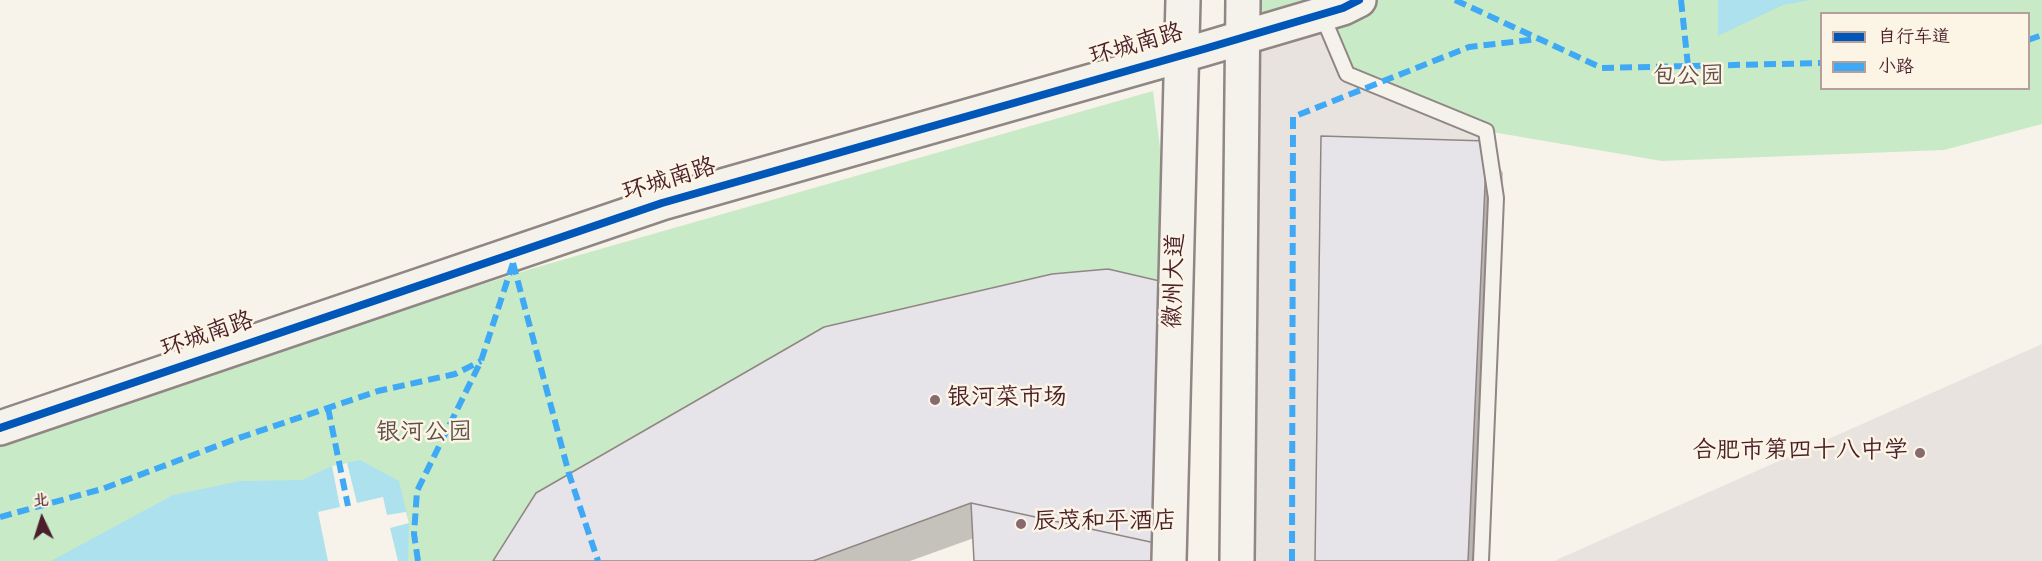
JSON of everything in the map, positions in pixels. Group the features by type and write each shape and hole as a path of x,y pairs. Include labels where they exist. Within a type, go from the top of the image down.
{"street":[{"name":"徽州大道","path":"1169,561 1183,0"},
{"path":"1238,561 1243,0"},
{"name":"环城南路","path":"0,428 662,203 1182,55 1343,8 1359,0"}],"lane":[{"path":"1325,22 1347,74 1486,131 1496,198 1481,561"}],"shaded area":[{"path":"1325,22 1486,131 1496,198 1481,561 1237,561 1243,49"},
{"name":"合肥市第四十八中学","path":"2042,344 2042,561 1554,561"}],"green space":[{"name":"包公园","path":"1243,0 2042,0 2042,124 1944,150 1662,161 1486,131 1347,74 1325,22 1243,49"},
{"name":"银河公园","path":"1153,91 1177,285 1108,269 1052,274 824,327 536,493 493,561 0,561 0,438 534,268"}],"water":[{"path":"1718,0 1811,0 1783,5 1718,36"},
{"path":"360,460 399,481 409,523 408,561 51,561 173,495 240,481 302,480 332,466"}],"pier":[{"path":"347,463 357,503 383,497 387,515 406,512 409,523 390,528 398,561 328,561 318,512 340,507 332,466"}],"building":[{"path":"1321,136 1487,141 1468,561 1315,561"},
{"name":"银河菜市场","path":"1108,269 1177,285 1169,546 971,503 813,561 493,561 536,493 824,327 1052,274"},
{"name":"辰茂和平酒店","path":"971,503 1169,546 1169,561 974,561"}],"marked path":[{"path":"1455,0 1602,68 1820,63"},
{"path":"1681,0 1688,66"},
{"path":"2030,39 2042,35"},
{"path":"1292,561 1293,117 1469,47 1538,39"},
{"path":"513,263 569,474 598,561"},
{"path":"418,561 414,534 417,491 481,361 513,263"},
{"path":"0,517 102,489 233,440 378,391 455,374 481,361"},
{"path":"328,408 348,506"}],"cycle path":[{"path":"0,428 662,203 1204,49 1343,8 1359,0"}],"place":[{"name":"银河菜市场","path":"935,400"},
{"name":"合肥市第四十八中学","path":"1920,453"},
{"name":"辰茂和平酒店","path":"1021,524"}]}
